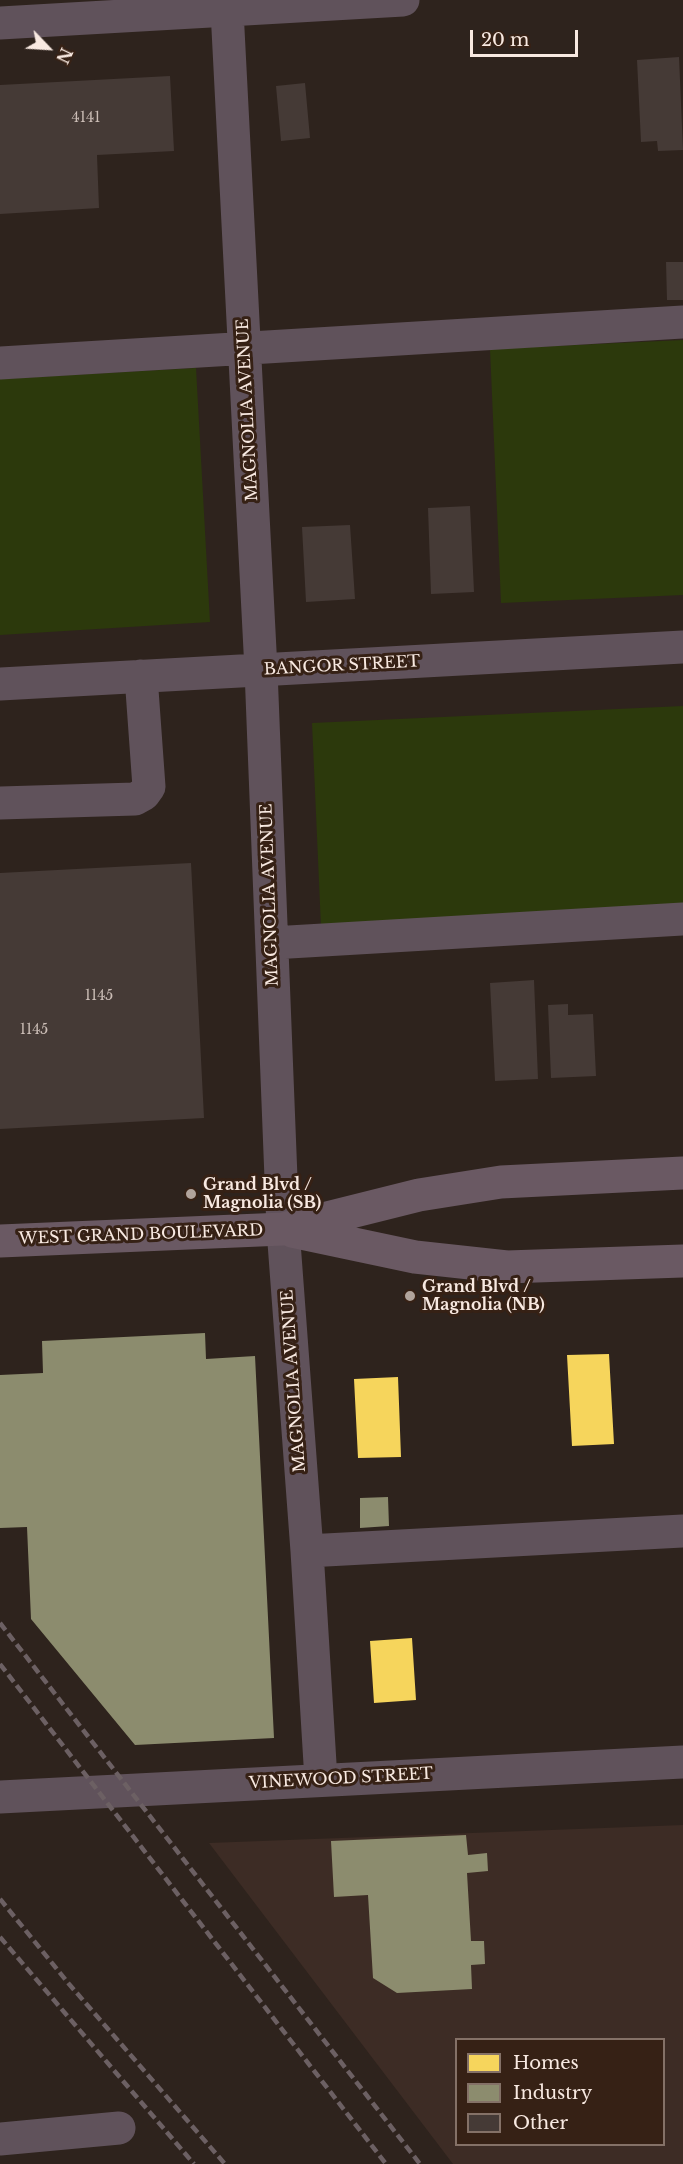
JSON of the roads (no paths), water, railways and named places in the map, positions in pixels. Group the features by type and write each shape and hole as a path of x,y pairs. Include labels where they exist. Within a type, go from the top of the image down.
{"main road":[{"name":"WEST GRAND BOULEVARD","path":"0,1241 283,1229 419,1196 501,1182 683,1173"},
{"name":"WEST GRAND BOULEVARD","path":"283,1229 415,1257 507,1267 683,1261"}],"street":[{"path":"0,23 86,9 228,10 403,0"},
{"name":"MAGNOLIA AVENUE","path":"228,10 261,670 283,1229 308,1551 321,1780"},
{"path":"0,363 683,322"},
{"name":"BANGOR STREET","path":"0,684 683,647"},
{"path":"0,803 135,798 144,794 149,787 141,676"},
{"path":"272,942 683,919"},
{"path":"308,1551 683,1531"},
{"name":"VINEWOOD STREET","path":"0,1797 683,1762"},
{"path":"0,2139 119,2128"}],"railway":[{"path":"0,1623 420,2164"},
{"path":"0,1664 386,2164"},
{"path":"0,1899 69,1984 225,2164"},
{"path":"0,1937 194,2164"}],"place":[{"name":"Grand Blvd / Magnolia (SB)","path":"191,1194"},
{"name":"Grand Blvd / Magnolia (NB)","path":"410,1296"}]}
